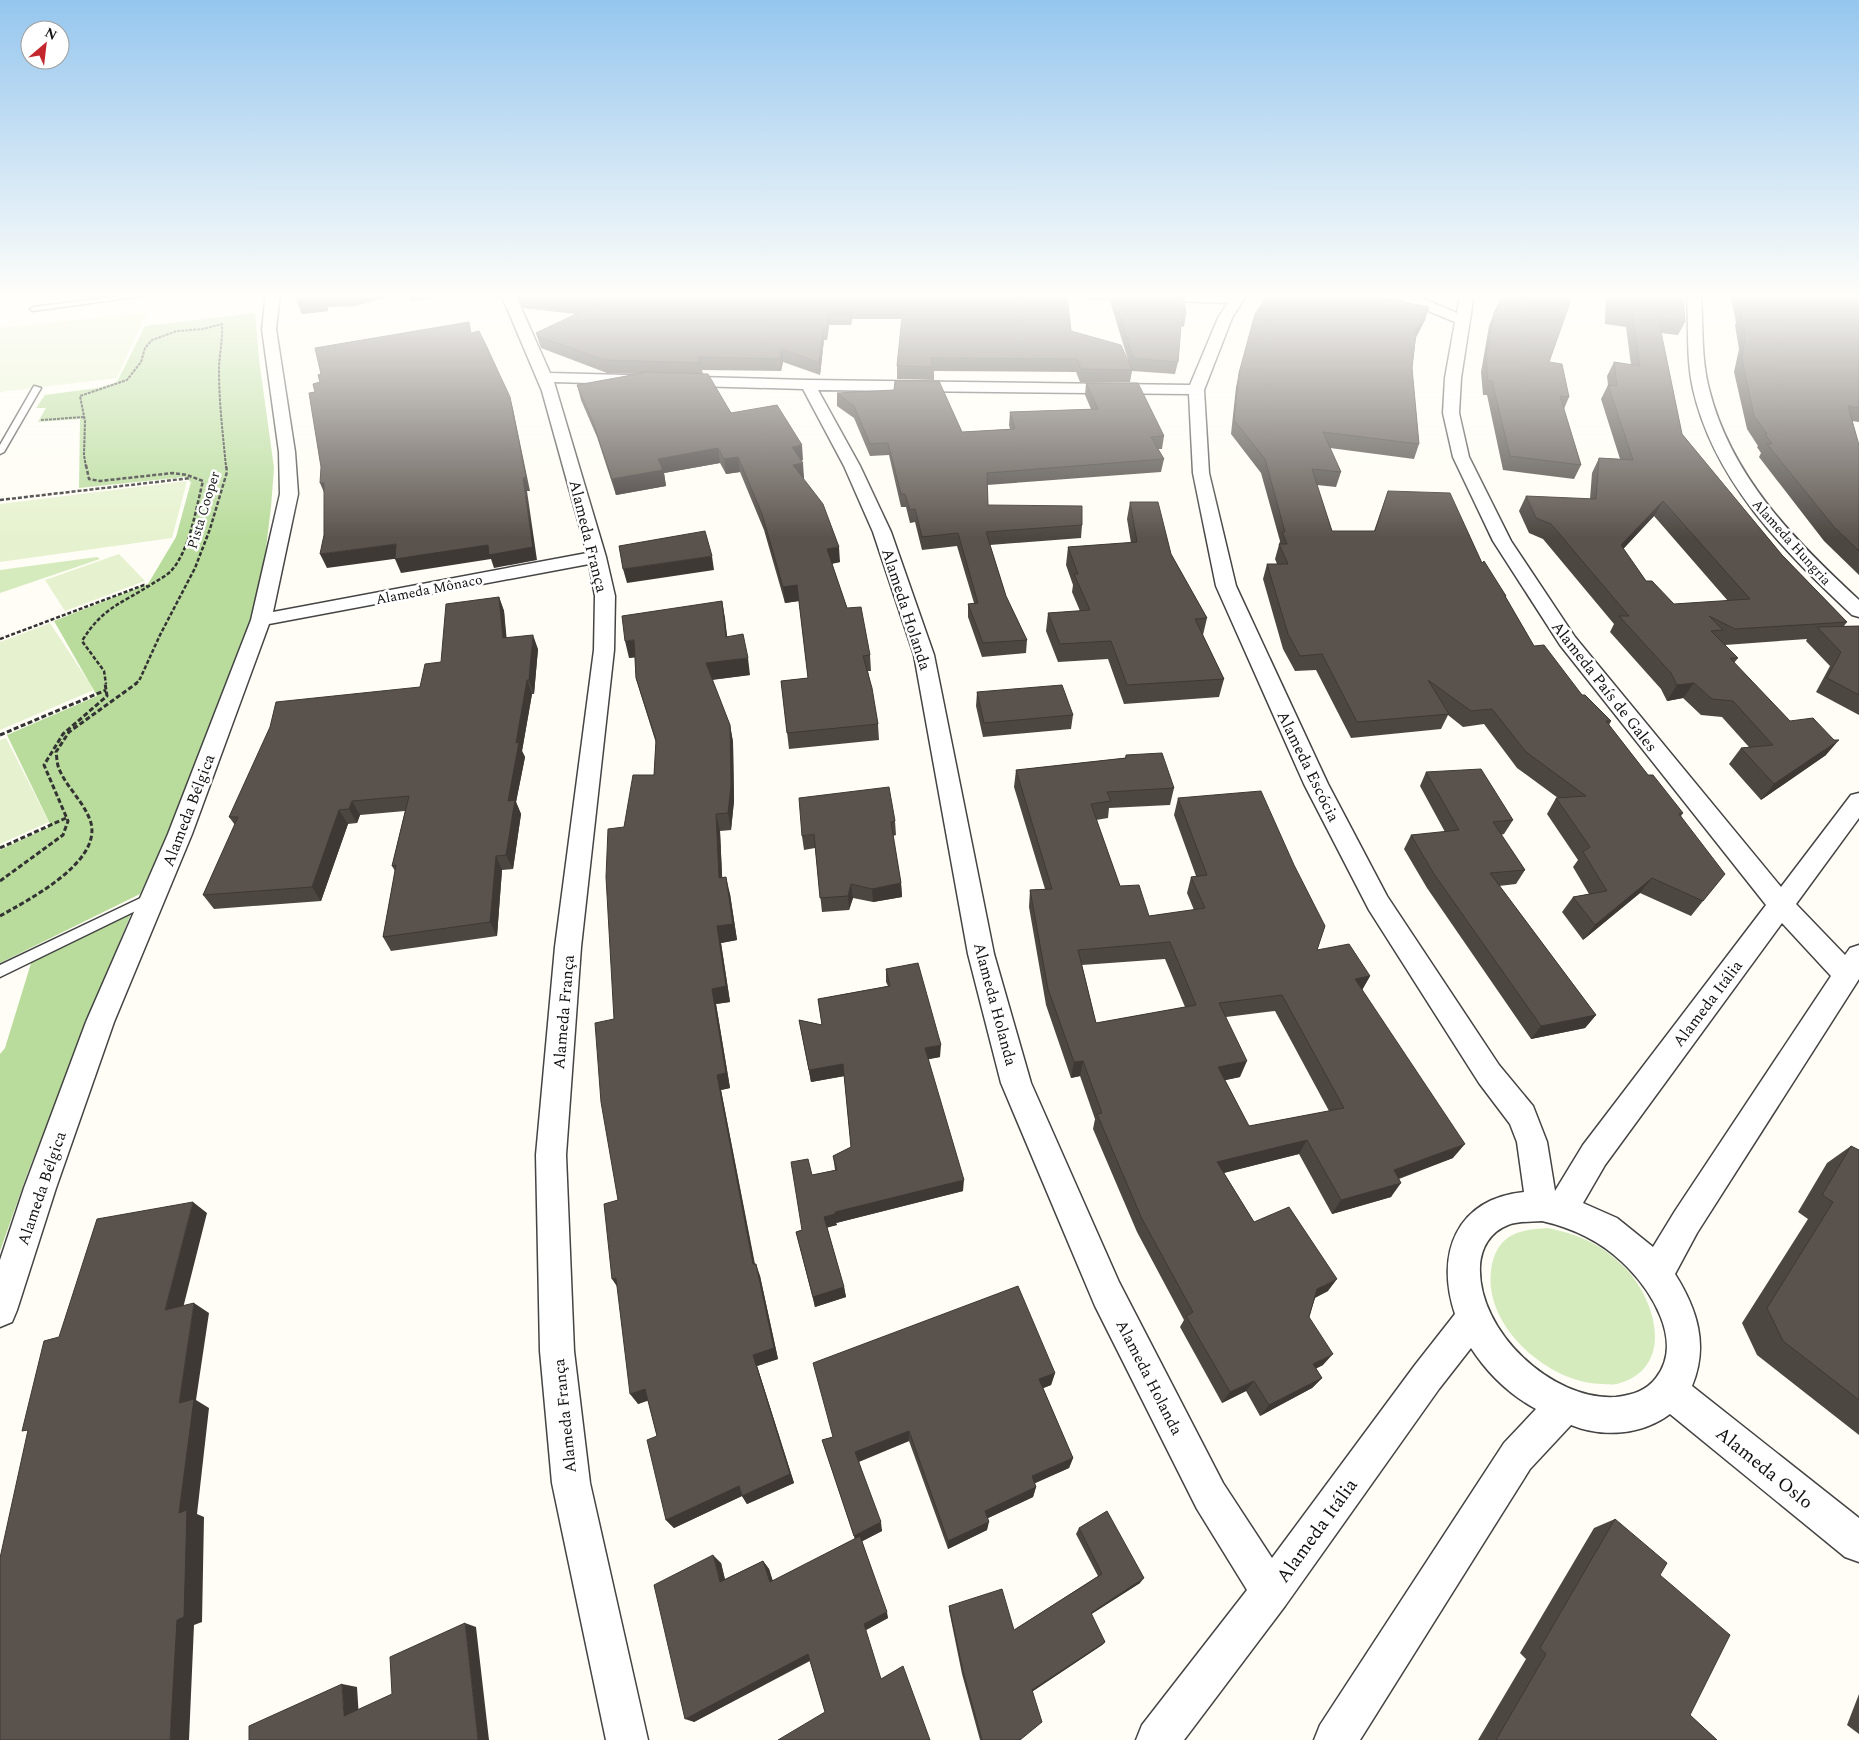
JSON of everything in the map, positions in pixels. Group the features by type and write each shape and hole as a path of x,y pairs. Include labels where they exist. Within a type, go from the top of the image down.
{"street":[{"name":"Alameda Bélgica","path":"0,1310 40,1188 100,1022 180,834 261,620 290,494 287,452 276,375"},
{"name":"Alameda Escócia","path":"1202,375 1196,390 1201,473 1226,586 1316,784 1378,903 1489,1074 1522,1116 1552,1208"},
{"name":"Alameda País de Gales","path":"1452,375 1451,413 1461,457 1502,541 1567,641 1781,905 1853,965"},
{"name":"Alameda Hungria","path":"1699,375 1700,387 1712,428 1736,475 1769,521 1815,570 1859,611"},
{"path":"544,377 808,385 1196,390"},
{"name":"Alameda França","path":"544,377 550,391 597,557 605,596 604,650 568,947 551,1154 557,1351 571,1483 627,1740"},
{"name":"Alameda Holanda","path":"808,385 852,466 882,532 924,655 981,954 1016,1083 1107,1294 1210,1496 1271,1592"},
{"name":"Alameda Mônaco","path":"261,620 597,557"},
{"name":"Alameda Itália","path":"1552,1208 1594,1155 1859,801"},
{"path":"1656,1274 1686,1222 1853,965"},
{"path":"1518,1207 1552,1208 1596,1223 1628,1245 1656,1274 1674,1305 1683,1337 1682,1366 1670,1391 1652,1407 1627,1415 1597,1414 1565,1405 1536,1390 1510,1369 1488,1344 1473,1318 1464,1291 1462,1266 1468,1244 1479,1226 1496,1213 1518,1207"},
{"name":"Alameda Itália","path":"1157,1740 1271,1592 1427,1377 1473,1318"},
{"name":"Alameda Oslo","path":"1670,1391 1859,1543"},
{"path":"1336,1740 1517,1456 1565,1405"}],"lane":[{"path":"0,452 37,388"},
{"path":"0,971 154,897"}],"path":[{"name":"Pista Cooper","path":"106,690 104,671 82,640 91,624 113,604 149,587 173,570 192,527 203,481 185,474 143,476 102,482 89,479 84,455 84,417 80,396 127,380 131,375"},
{"name":"Pista Cooper","path":"0,916 35,896 80,861 92,843 91,824 76,795 59,770 56,752 69,732 139,681 160,634 195,568 210,529 227,472 220,413 219,375"},
{"path":"18,422 84,417"},
{"path":"0,500 193,478"},
{"path":"0,639 144,585 149,587"},
{"path":"0,735 106,690 107,696 63,732 52,747 44,765 68,821 63,835 0,881"},
{"path":"0,848 66,818"}],"green space":[{"path":"0,375 118,375 117,378 0,392"},
{"path":"120,375 261,375 274,468 262,581 240,660 186,797 140,894 0,963 0,850 51,826 7,735 97,696 54,621 148,584 176,537 191,482 185,477 79,488 80,419 38,422 46,408 36,408 45,395 98,388 117,382"},
{"path":"187,481 172,538 0,562 0,504"},
{"path":"119,554 145,581 65,611 45,580"},
{"path":"97,557 100,559 0,593 0,570"},
{"path":"50,623 94,690 0,730 0,642"},
{"path":"6,738 49,822 0,844 0,740"},
{"path":"132,911 28,1172 0,1251 0,1054 5,1048 32,960"},
{"path":"1548,1228 1578,1236 1596,1245 1613,1257 1633,1277 1651,1311 1655,1330 1654,1347 1648,1363 1636,1376 1617,1384 1602,1384 1582,1381 1561,1374 1542,1363 1524,1348 1509,1331 1498,1312 1492,1292 1491,1271 1495,1254 1502,1243 1514,1234"}],"building":[{"path":"318,375 500,375 510,397 526,477 523,478 533,547 489,555 488,545 395,559 396,544 320,554 324,535 324,483 320,483 321,467 309,393 315,392 313,384 320,382"},
{"path":"631,375 709,375 731,413 777,405 802,445 792,447 803,463 793,465 823,504 839,547 827,549 847,608 861,607 870,655 863,656 872,688 878,724 787,733 781,681 808,678 797,585 783,587 762,514 738,457 724,459 718,448 658,459 663,470 612,479 593,422 577,385"},
{"path":"1239,375 1413,375 1419,444 1323,432 1341,472 1312,469 1332,531 1375,531 1388,491 1450,493 1482,563 1484,561 1534,646 1544,645 1582,695 1585,695 1611,721 1606,721 1648,775 1653,775 1683,813 1679,814 1725,874 1703,901 1652,878 1595,925 1573,897 1607,891 1583,852 1590,847 1556,798 1586,796 1526,752 1492,709 1471,711 1428,680 1449,714 1357,722 1322,654 1300,656 1288,634 1267,564 1288,564 1279,544 1287,544 1282,532 1285,532 1265,459 1234,420"},
{"path":"1487,375 1564,375 1569,397 1560,396 1581,465 1510,456 1492,381 1488,381"},
{"path":"1616,375 1670,375 1682,434 1782,555 1847,622 1735,629 1709,616 1723,630 1711,631 1738,658 1730,658 1790,721 1813,718 1834,740 1839,740 1774,784 1741,748 1773,745 1733,701 1712,699 1694,683 1677,685 1671,673 1619,616 1629,616 1551,524 1536,518 1526,496 1596,499 1599,458 1633,460 1608,385 1617,386","holes":["1663,501 1750,599 1674,604 1652,581 1646,581 1621,545"]},
{"path":"1745,375 1859,375 1859,408 1848,406 1859,445 1859,551 1834,527 1767,444 1772,444 1754,416"},
{"path":"895,381 939,381 962,432 1015,429 1010,412 1098,409 1086,383 1138,383 1164,436 1151,437 1164,459 987,473 988,505 1082,506 1082,525 986,532 1006,596 1027,640 983,643 968,604 978,603 958,533 922,537 915,509 910,510 905,494 901,494 888,443 870,444 854,406 837,393 894,390"},
{"path":"1130,502 1158,502 1171,554 1207,618 1195,619 1224,679 1127,685 1111,641 1060,644 1048,613 1090,610 1074,574 1078,574 1068,547 1137,542"},
{"path":"705,531 712,556 623,569 619,546"},
{"path":"499,597 503,638 533,635 529,680 527,680 516,743 519,742 508,801 515,800 506,855 496,856 490,922 383,937 396,865 392,866 409,796 352,801 349,809 339,810 312,887 203,895 238,817 229,817 270,727 276,702 420,687 425,664 441,662 446,604"},
{"path":"722,601 726,637 743,634 748,658 706,663 730,725 731,785 728,813 716,814 719,878 726,877 733,924 717,926 726,986 712,989 726,1073 717,1075 753,1264 756,1264 774,1348 753,1355 790,1474 742,1496 739,1486 666,1520 647,1440 657,1436 645,1389 630,1394 616,1278 612,1279 604,1204 618,1200 601,1102 595,1023 614,1019 606,877 608,829 624,827 633,775 654,775 656,740 636,678 634,640 625,641 622,616"},
{"path":"1859,626 1859,695 1827,678 1841,652 1817,627"},
{"path":"1062,685 1073,715 984,723 977,692"},
{"path":"1162,753 1174,788 1107,792 1111,801 1091,804 1120,886 1139,885 1149,916 1205,908 1191,877 1207,875 1178,798 1261,791 1294,865 1325,926 1317,950 1349,944 1370,976 1355,979 1465,1144 1394,1170 1401,1183 1341,1200 1307,1140 1217,1162 1254,1222 1289,1207 1337,1279 1317,1289 1309,1317 1333,1354 1313,1364 1322,1378 1269,1405 1254,1381 1230,1392 1186,1316 1193,1312 1142,1219 1097,1114 1102,1113 1083,1061 1074,1062 1048,989 1030,890 1052,889 1016,770 1126,758 1126,755","holes":["1170,942 1196,1005 1096,1023 1078,950","1282,995 1344,1108 1249,1126 1218,1067 1247,1061 1219,1003"]},
{"path":"1481,769 1513,820 1493,822 1525,870 1490,873 1596,1015 1541,1026 1434,874 1411,835 1459,830 1426,772"},
{"path":"889,787 895,821 891,822 901,883 872,889 851,884 848,896 820,898 814,834 802,836 799,798"},
{"path":"918,963 941,1045 925,1048 964,1180 835,1212 835,1214 824,1217 844,1287 813,1297 796,1232 802,1230 791,1162 808,1159 812,1175 837,1170 833,1156 851,1147 843,1064 809,1070 799,1020 822,1025 818,999 890,986 886,969"},
{"path":"1851,1146 1859,1150 1859,1400 1783,1341 1767,1308 1833,1202 1822,1195"},
{"path":"193,1202 165,1310 194,1303 179,1403 194,1399 179,1513 187,1510 184,1617 177,1620 170,1740 0,1740 0,1558 28,1430 22,1431 44,1341 59,1337 97,1219"},
{"path":"1018,1286 1055,1373 1039,1379 1073,1458 1032,1476 1036,1487 985,1511 989,1522 948,1541 909,1431 855,1452 881,1522 854,1536 822,1440 833,1437 813,1363"},
{"path":"1107,1511 1144,1578 1091,1613 1105,1642 1032,1690 1042,1722 1020,1740 982,1740 963,1671 949,1606 1002,1589 1014,1630 1102,1574 1079,1528"},
{"path":"1615,1519 1667,1563 1660,1575 1730,1635 1690,1715 1717,1740 1496,1740 1546,1654 1540,1648"},
{"path":"860,1536 887,1612 864,1624 881,1679 903,1666 930,1740 778,1740 825,1712 808,1654 685,1719 654,1585 713,1555 720,1582 763,1561 770,1582"},
{"path":"465,1623 478,1740 249,1740 249,1726 342,1684 344,1716 392,1694 390,1657"}]}
